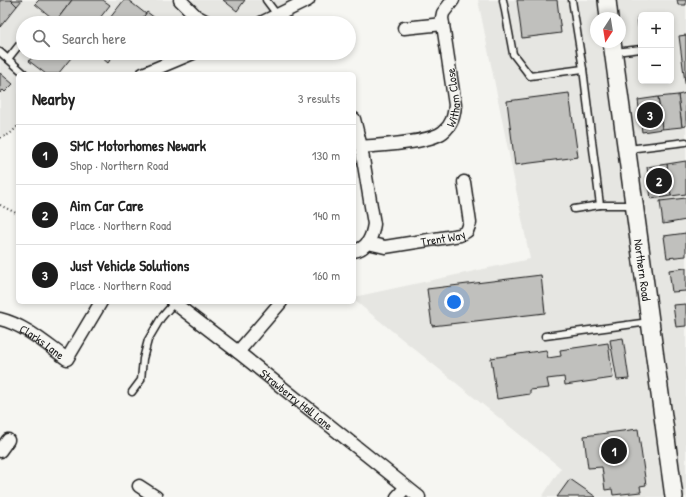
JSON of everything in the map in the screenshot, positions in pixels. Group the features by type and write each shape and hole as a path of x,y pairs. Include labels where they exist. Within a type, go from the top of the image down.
{"street":[{"path":"180,0 196,16"},
{"path":"278,16 308,0"},
{"name":"Witham Close","path":"361,147 426,139 438,135 449,126 454,113 455,105 443,24 443,12 452,0"},
{"path":"607,0 608,12"},
{"path":"404,28 443,24"},
{"name":"Northern Road","path":"613,48 674,497"},
{"path":"148,72 176,60"},
{"path":"356,127 361,147 374,224 372,235 368,243 356,251"},
{"name":"Trent Way","path":"368,243 385,247 460,235 467,231 470,223 464,182"},
{"name":"Clarks Lane","path":"0,319 12,322 24,328 67,359 100,304"},
{"name":"Strawberry Hall Lane","path":"176,304 419,497"},
{"path":"238,352 279,304"},
{"path":"0,451 8,440"},
{"path":"139,486 156,497"},
{"path":"397,497 406,487"}],"lane":[{"path":"266,0 278,16"},
{"path":"503,0 513,54 530,76 583,69"},
{"path":"572,0 583,69 600,205"},
{"path":"8,58 16,48"},
{"path":"626,48 638,49"},
{"path":"0,52 23,72"},
{"path":"628,149 686,142"},
{"path":"574,209 600,205 635,204"},
{"path":"132,392 141,380 143,359 148,340 172,304"},
{"path":"545,336 650,322"}],"path":[{"path":"0,138 10,134 16,128"},
{"path":"0,205 16,213"}],"shaded area":[{"path":"0,0 318,0 293,16 16,16 16,60 186,60 153,72 16,72 16,130 0,137"},
{"path":"478,0 686,0 686,497 542,497 561,468 356,302 356,297 530,259"}],"building":[{"path":"0,0 11,0 17,6 0,27"},
{"path":"11,0 22,0 17,6"},
{"path":"39,0 72,0 60,16 50,16 35,4"},
{"path":"72,0 103,0 110,5 101,16 60,16"},
{"path":"124,0 128,0 146,14 144,16 111,16"},
{"path":"223,0 245,0 237,11"},
{"path":"517,0 557,0 561,33 522,38"},
{"path":"677,0 686,0 686,5 678,5"},
{"path":"147,12 152,16 144,16"},
{"path":"686,35 686,90 679,36"},
{"path":"69,60 60,72 43,72 29,61"},
{"path":"0,73 13,84 5,92 3,90 0,93"},
{"path":"569,93 578,157 515,165 507,101"},
{"path":"686,93 686,126 682,127 678,95"},
{"path":"678,95 682,127 662,129 658,97"},
{"path":"658,97 662,129 642,132 638,100"},
{"path":"686,161 686,194 671,196 667,164"},
{"path":"667,164 671,196 651,199 647,167"},
{"path":"686,198 686,220 663,224 660,201"},
{"path":"686,233 686,256 667,258 664,236"},
{"path":"686,268 686,291 672,292 669,270"},
{"path":"541,275 545,313 432,326 427,289"},
{"path":"686,304 686,326 676,327 673,305"},
{"path":"623,338 629,379 617,380 610,340"},
{"path":"608,343 613,378 565,385 564,377 547,379 549,388 530,390 530,394 497,399 491,358 546,350 548,358 561,356 560,350"},
{"path":"638,429 646,485 640,486 641,492 613,495 612,489 605,490 602,467 588,468 584,436"},
{"path":"570,479 596,497 557,497"}],"place":[{"name":"Just Vehicle Solutions","path":"650,115"},
{"name":"Aim Car Care","path":"659,181"},
{"name":"SMC Motorhomes Newark","path":"614,451"}]}
